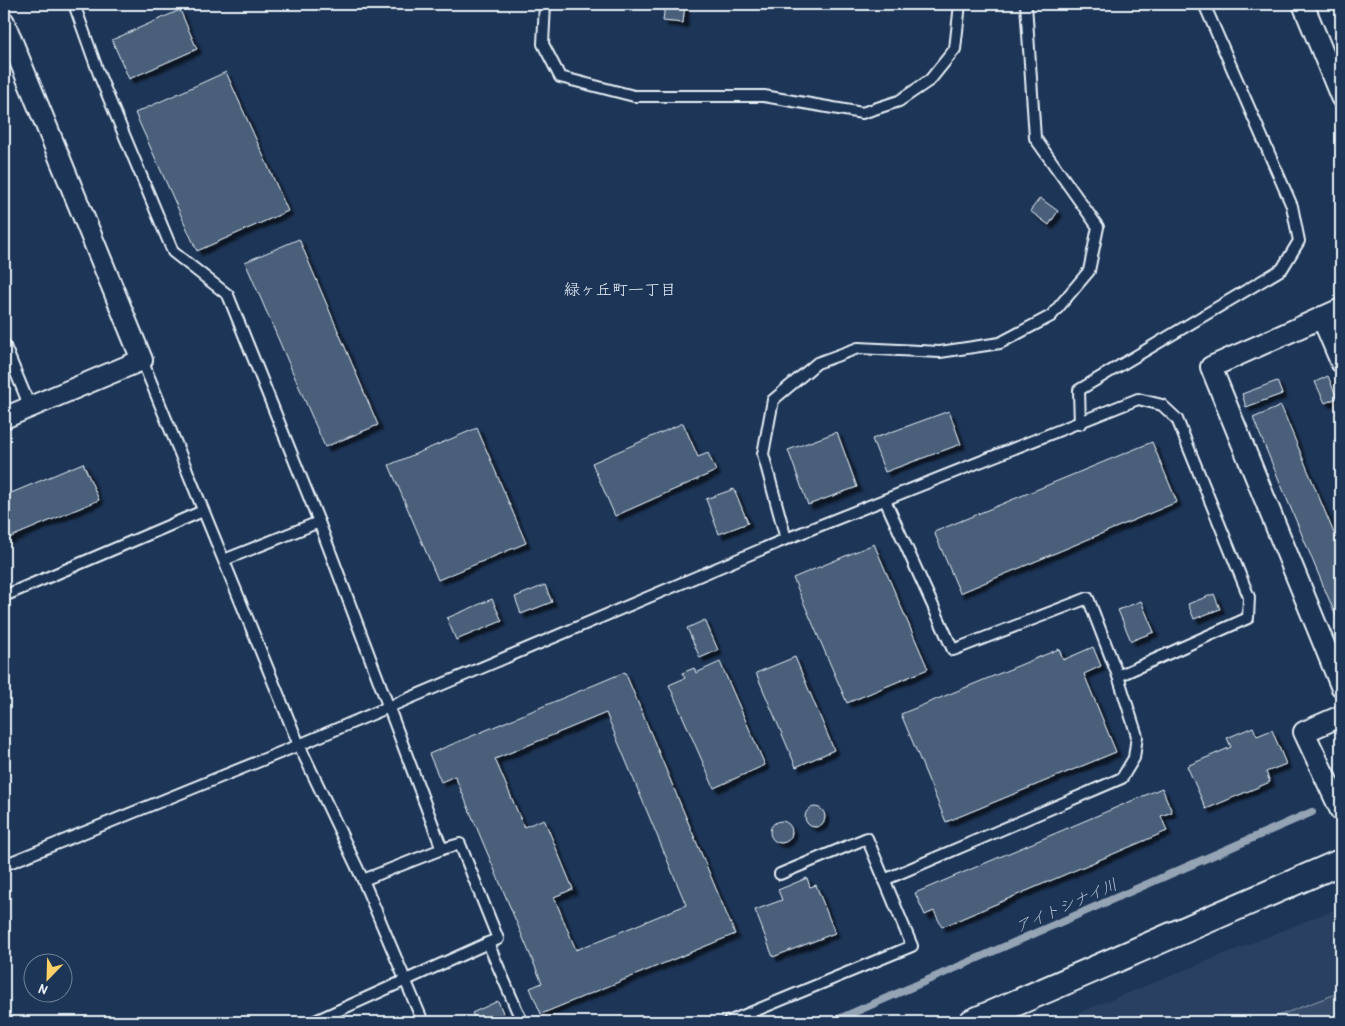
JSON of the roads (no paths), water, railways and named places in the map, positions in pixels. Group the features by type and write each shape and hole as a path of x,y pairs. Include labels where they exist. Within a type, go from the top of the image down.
{"street":[{"path":"1303,4 1341,96"},
{"path":"4,22 142,360 4,418"},
{"path":"1341,309 1211,367 1341,686"},
{"path":"1322,317 1341,362"},
{"path":"1341,716 1304,732 1341,811"},
{"path":"972,1022 1341,862"}],"lane":[{"path":"74,4 100,77 173,252 228,295 319,522 442,849"},
{"path":"545,4 543,44 560,77 634,96 764,96 862,113 899,101 930,80 955,49 960,4"},
{"path":"786,539 763,454 773,400 817,363 858,348 940,352 1000,343 1051,316 1089,271 1098,227 1035,138 1026,4"},
{"path":"1080,424 1079,390 1282,269 1299,241 1292,206 1204,4"},
{"path":"4,344 30,407"},
{"path":"142,360 299,745 363,880 423,1022"},
{"path":"4,865 299,745 387,706 786,539 1080,424 1138,399 1162,404 1177,420 1249,597 1248,618 1118,676"},
{"path":"884,880 1122,778 1134,758 1137,736 1118,676 1088,598 953,650 885,500"},
{"path":"4,596 203,512"},
{"path":"224,560 319,522"},
{"path":"728,1022 912,946 867,838 780,874"},
{"path":"313,1022 498,939 460,844 442,849 363,880"},
{"path":"488,942 522,1022"}],"waterway":[{"name":"アイトシナイ川","path":"832,1022 1312,812"}],"district":[{"name":"緑ヶ丘町一丁目","path":"620,289"}]}
